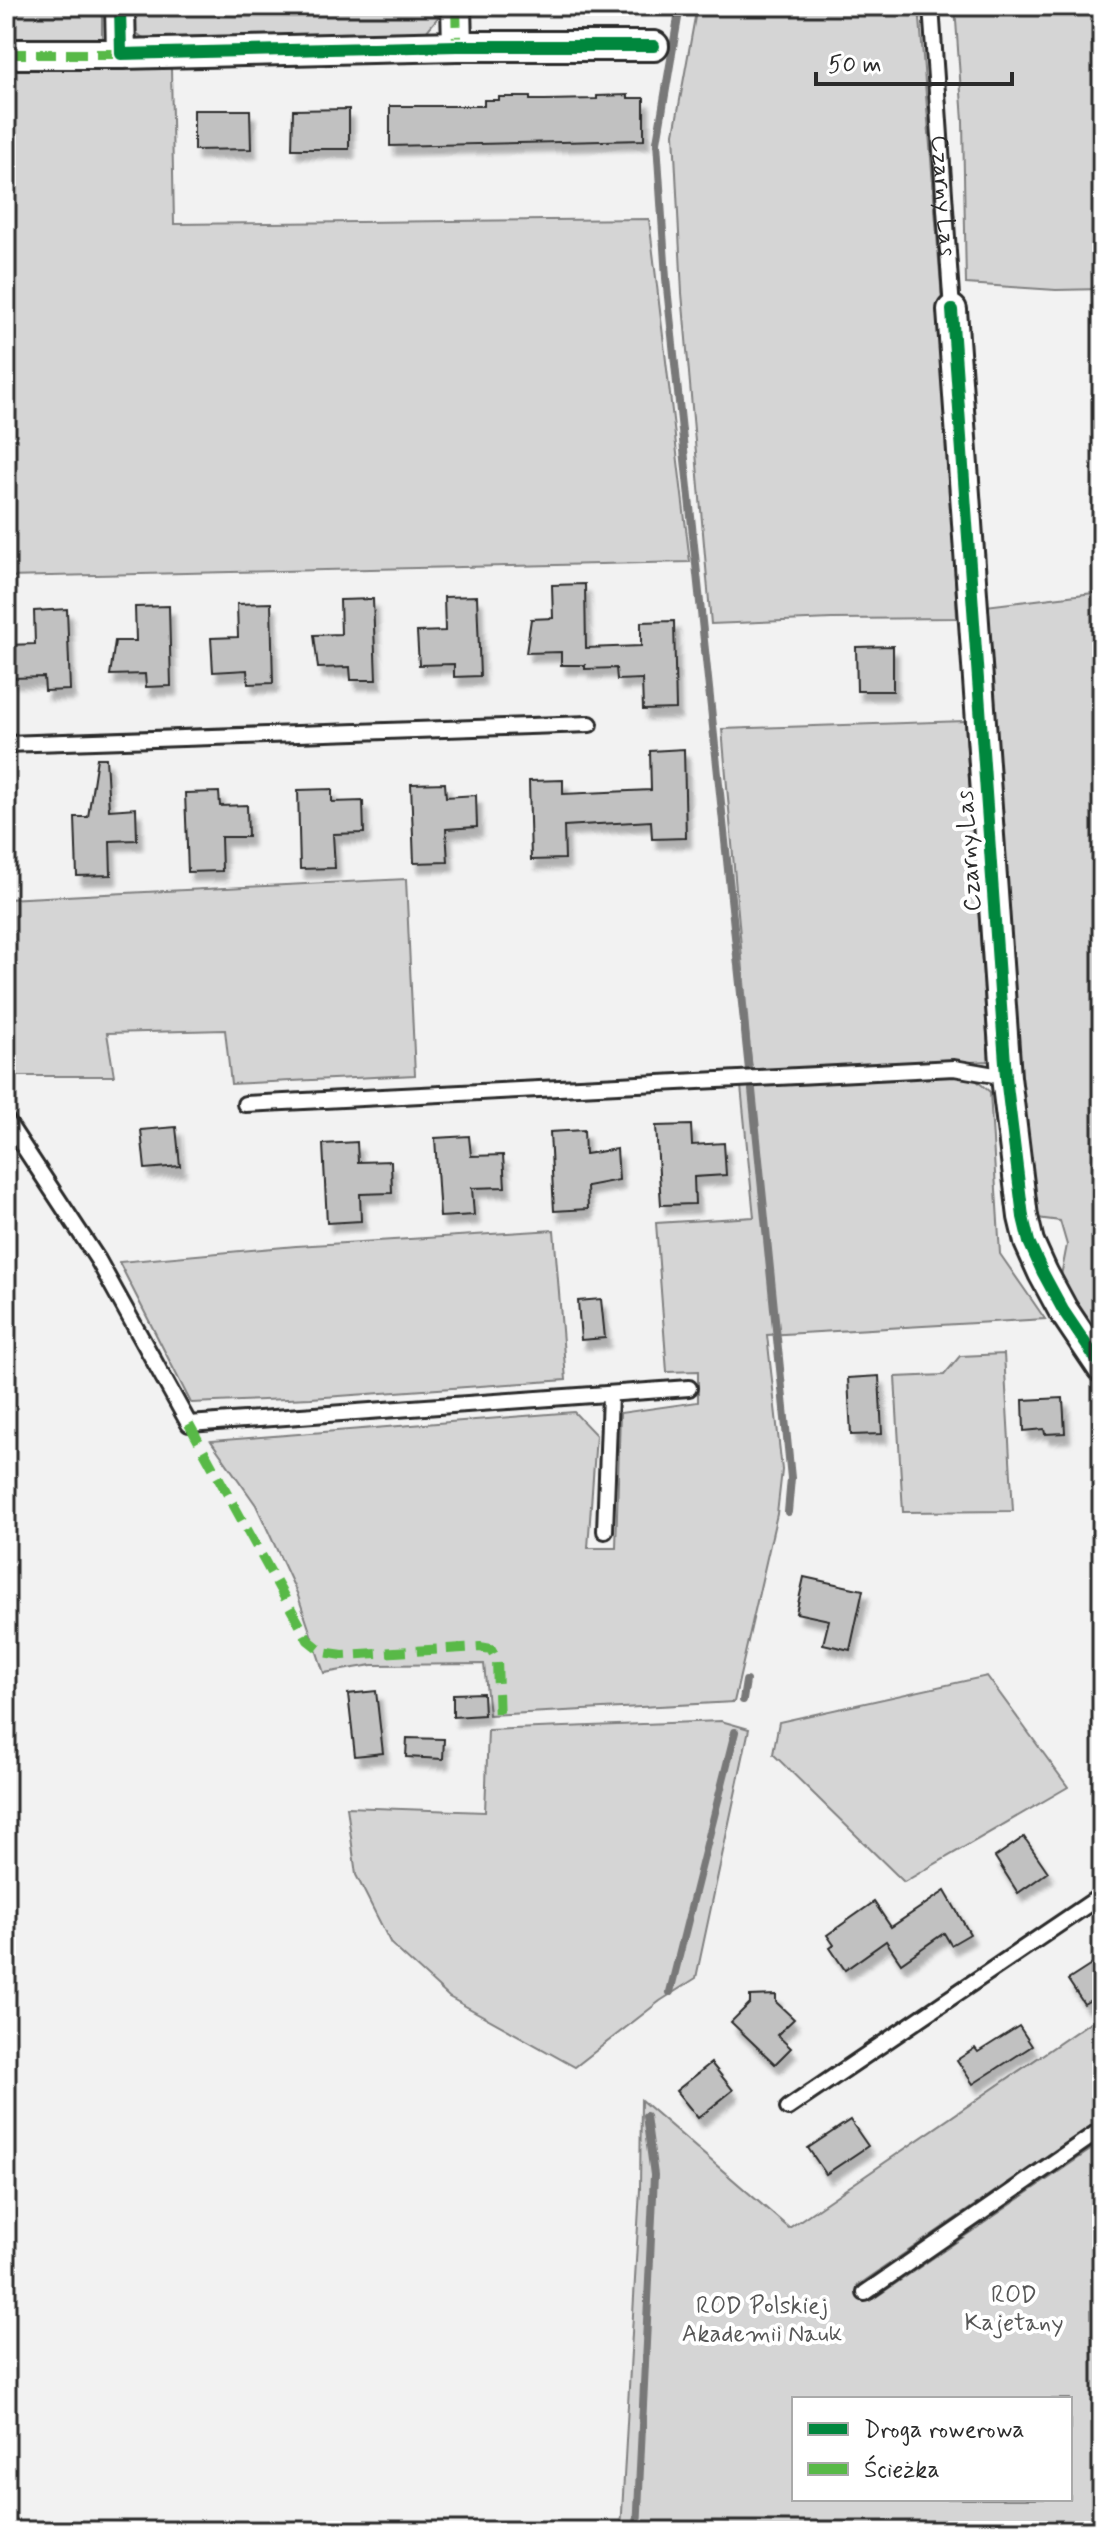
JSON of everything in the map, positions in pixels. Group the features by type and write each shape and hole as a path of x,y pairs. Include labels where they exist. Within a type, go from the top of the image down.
{"street":[{"path":"120,6 121,54"},
{"path":"456,6 457,46"},
{"path":"6,54 457,46 654,46"},
{"name":"Czarny Las","path":"952,310 1006,1077 1023,1217 1029,1242 1043,1273 1063,1310 1102,1368"}],"lane":[{"name":"Czarny Las","path":"931,6 952,310"},
{"path":"6,744 590,724"},
{"path":"245,1104 954,1068 1006,1077"},
{"path":"6,1120 98,1260 189,1424 689,1388"},
{"path":"605,1531 610,1395"},
{"path":"788,2108 1102,1895"},
{"path":"865,2293 1102,2129"}],"green space":[{"path":"6,6 102,6 102,38 6,40"},
{"path":"131,6 440,6 440,15 418,42 155,43 134,30"},
{"path":"697,6 919,6 941,286 957,618 711,624 682,293 674,133"},
{"path":"955,6 1102,6 1102,289 1056,290 966,284 963,121"},
{"path":"171,68 174,224 649,219 690,562 6,577 6,69"},
{"path":"1102,592 1102,1349 1059,1286 1067,1245 1060,1221 1030,1217 1006,906 1001,797 977,607"},
{"path":"965,721 989,1061 752,1073 722,729"},
{"path":"406,879 415,1075 231,1084 225,1030 107,1033 114,1076 6,1076 6,899"},
{"path":"970,1075 990,1092 1000,1254 1045,1319 767,1335 782,1470 777,1514 734,1702 489,1715 484,1664 372,1665 324,1673 297,1593 256,1505 211,1441 574,1412 596,1435 588,1548 616,1548 620,1413 698,1402 698,1371 667,1372 656,1223 754,1217 741,1086"},
{"path":"554,1230 566,1380 191,1403 119,1262 296,1246"},
{"path":"1004,1354 1013,1511 903,1512 895,1377 944,1375 960,1356"},
{"path":"987,1676 1068,1787 904,1882 773,1754 779,1722"},
{"path":"721,1721 749,1729 696,1978 660,2001 575,2067 449,1997 391,1944 356,1875 347,1807 485,1812 488,1730"},
{"path":"1102,2014 1102,2118 857,2286 873,2299 1102,2142 1102,2531 621,2531 640,2189 641,2100 789,2228"}],"building":[{"path":"628,95 628,98 644,98 644,140 390,146 390,106 484,106 484,100 499,100 499,97 545,100"},
{"path":"349,109 349,149 292,149 293,110"},
{"path":"194,110 250,110 251,149 194,150"},
{"path":"585,584 586,648 641,646 641,622 674,621 676,709 643,710 642,679 617,680 616,668 585,669 585,665 561,665 561,652 526,653 531,619 553,618 552,585"},
{"path":"477,596 480,676 454,677 454,664 419,665 417,632 445,631 444,597"},
{"path":"373,599 376,680 351,680 350,667 318,668 314,635 341,634 340,600"},
{"path":"271,603 273,683 248,684 247,670 213,672 211,638 238,637 237,604"},
{"path":"169,606 171,686 146,687 145,674 110,675 115,641 136,641 135,607"},
{"path":"67,609 70,690 45,691 44,677 12,678 8,645 35,644 34,611"},
{"path":"893,646 893,691 857,691 856,647"},
{"path":"684,749 686,838 652,839 651,821 564,826 565,859 531,860 529,781 563,780 563,794 651,790 650,751"},
{"path":"97,758 106,758 109,810 136,808 137,840 110,841 111,875 77,876 75,817 88,817"},
{"path":"445,783 446,797 476,795 477,827 446,829 448,862 414,863 411,784"},
{"path":"332,789 332,802 363,801 364,833 333,834 335,868 300,869 298,790"},
{"path":"219,792 220,806 247,805 248,837 221,837 222,871 188,872 185,793"},
{"path":"691,1125 692,1145 724,1143 726,1175 694,1177 695,1204 661,1205 656,1126"},
{"path":"176,1127 180,1166 145,1169 141,1130"},
{"path":"584,1130 585,1154 617,1149 619,1180 587,1186 588,1209 554,1211 550,1132"},
{"path":"469,1136 471,1156 503,1155 505,1187 472,1188 474,1215 440,1217 435,1138"},
{"path":"357,1142 358,1162 391,1161 392,1193 360,1194 361,1221 327,1223 323,1144"},
{"path":"601,1299 605,1338 581,1340 578,1301"},
{"path":"879,1376 882,1434 851,1435 848,1378"},
{"path":"1063,1398 1065,1433 1045,1434 1044,1429 1024,1431 1023,1400"},
{"path":"804,1577 863,1590 850,1650 823,1644 829,1620 796,1613"},
{"path":"376,1691 383,1753 355,1756 348,1694"},
{"path":"483,1693 484,1715 453,1717 453,1694"},
{"path":"407,1738 444,1739 443,1759 406,1757"},
{"path":"1024,1837 1048,1872 1018,1893 995,1857"},
{"path":"945,1891 970,1934 951,1945 944,1933 901,1963 886,1941 845,1970 830,1948 834,1945 827,1935 874,1902 891,1927"},
{"path":"1102,1958 1102,1993 1084,2004 1068,1980"},
{"path":"776,1995 776,2002 794,2019 777,2035 791,2048 775,2064 731,2022 750,2003 750,1996"},
{"path":"1019,2026 1032,2046 973,2084 957,2060 975,2048 978,2052"},
{"path":"711,2063 733,2090 698,2118 676,2091"},
{"path":"850,2120 868,2146 826,2174 808,2148"}],"waterway":[{"path":"680,6 657,142 666,278 749,1070"},
{"path":"752,1090 791,1478 788,1512"},
{"path":"743,1700 746,1681"},
{"path":"670,1992 735,1732"},
{"path":"637,2531 654,2175 646,2116"}],"marked path":[{"path":"456,6 457,46"},
{"path":"6,54 121,54"},
{"path":"189,1424 308,1640 323,1652 343,1655 480,1647 491,1649 497,1660 499,1722"}],"cycle path":[{"path":"120,6 121,54 457,46 654,46"},
{"path":"952,310 1006,1077 1023,1217 1029,1242 1043,1273 1063,1310 1102,1368"}],"park label":[{"name":"ROD Kajetany","path":"1014,2308"},
{"name":"ROD Polskiej Akademii Nauk","path":"762,2319"}]}
